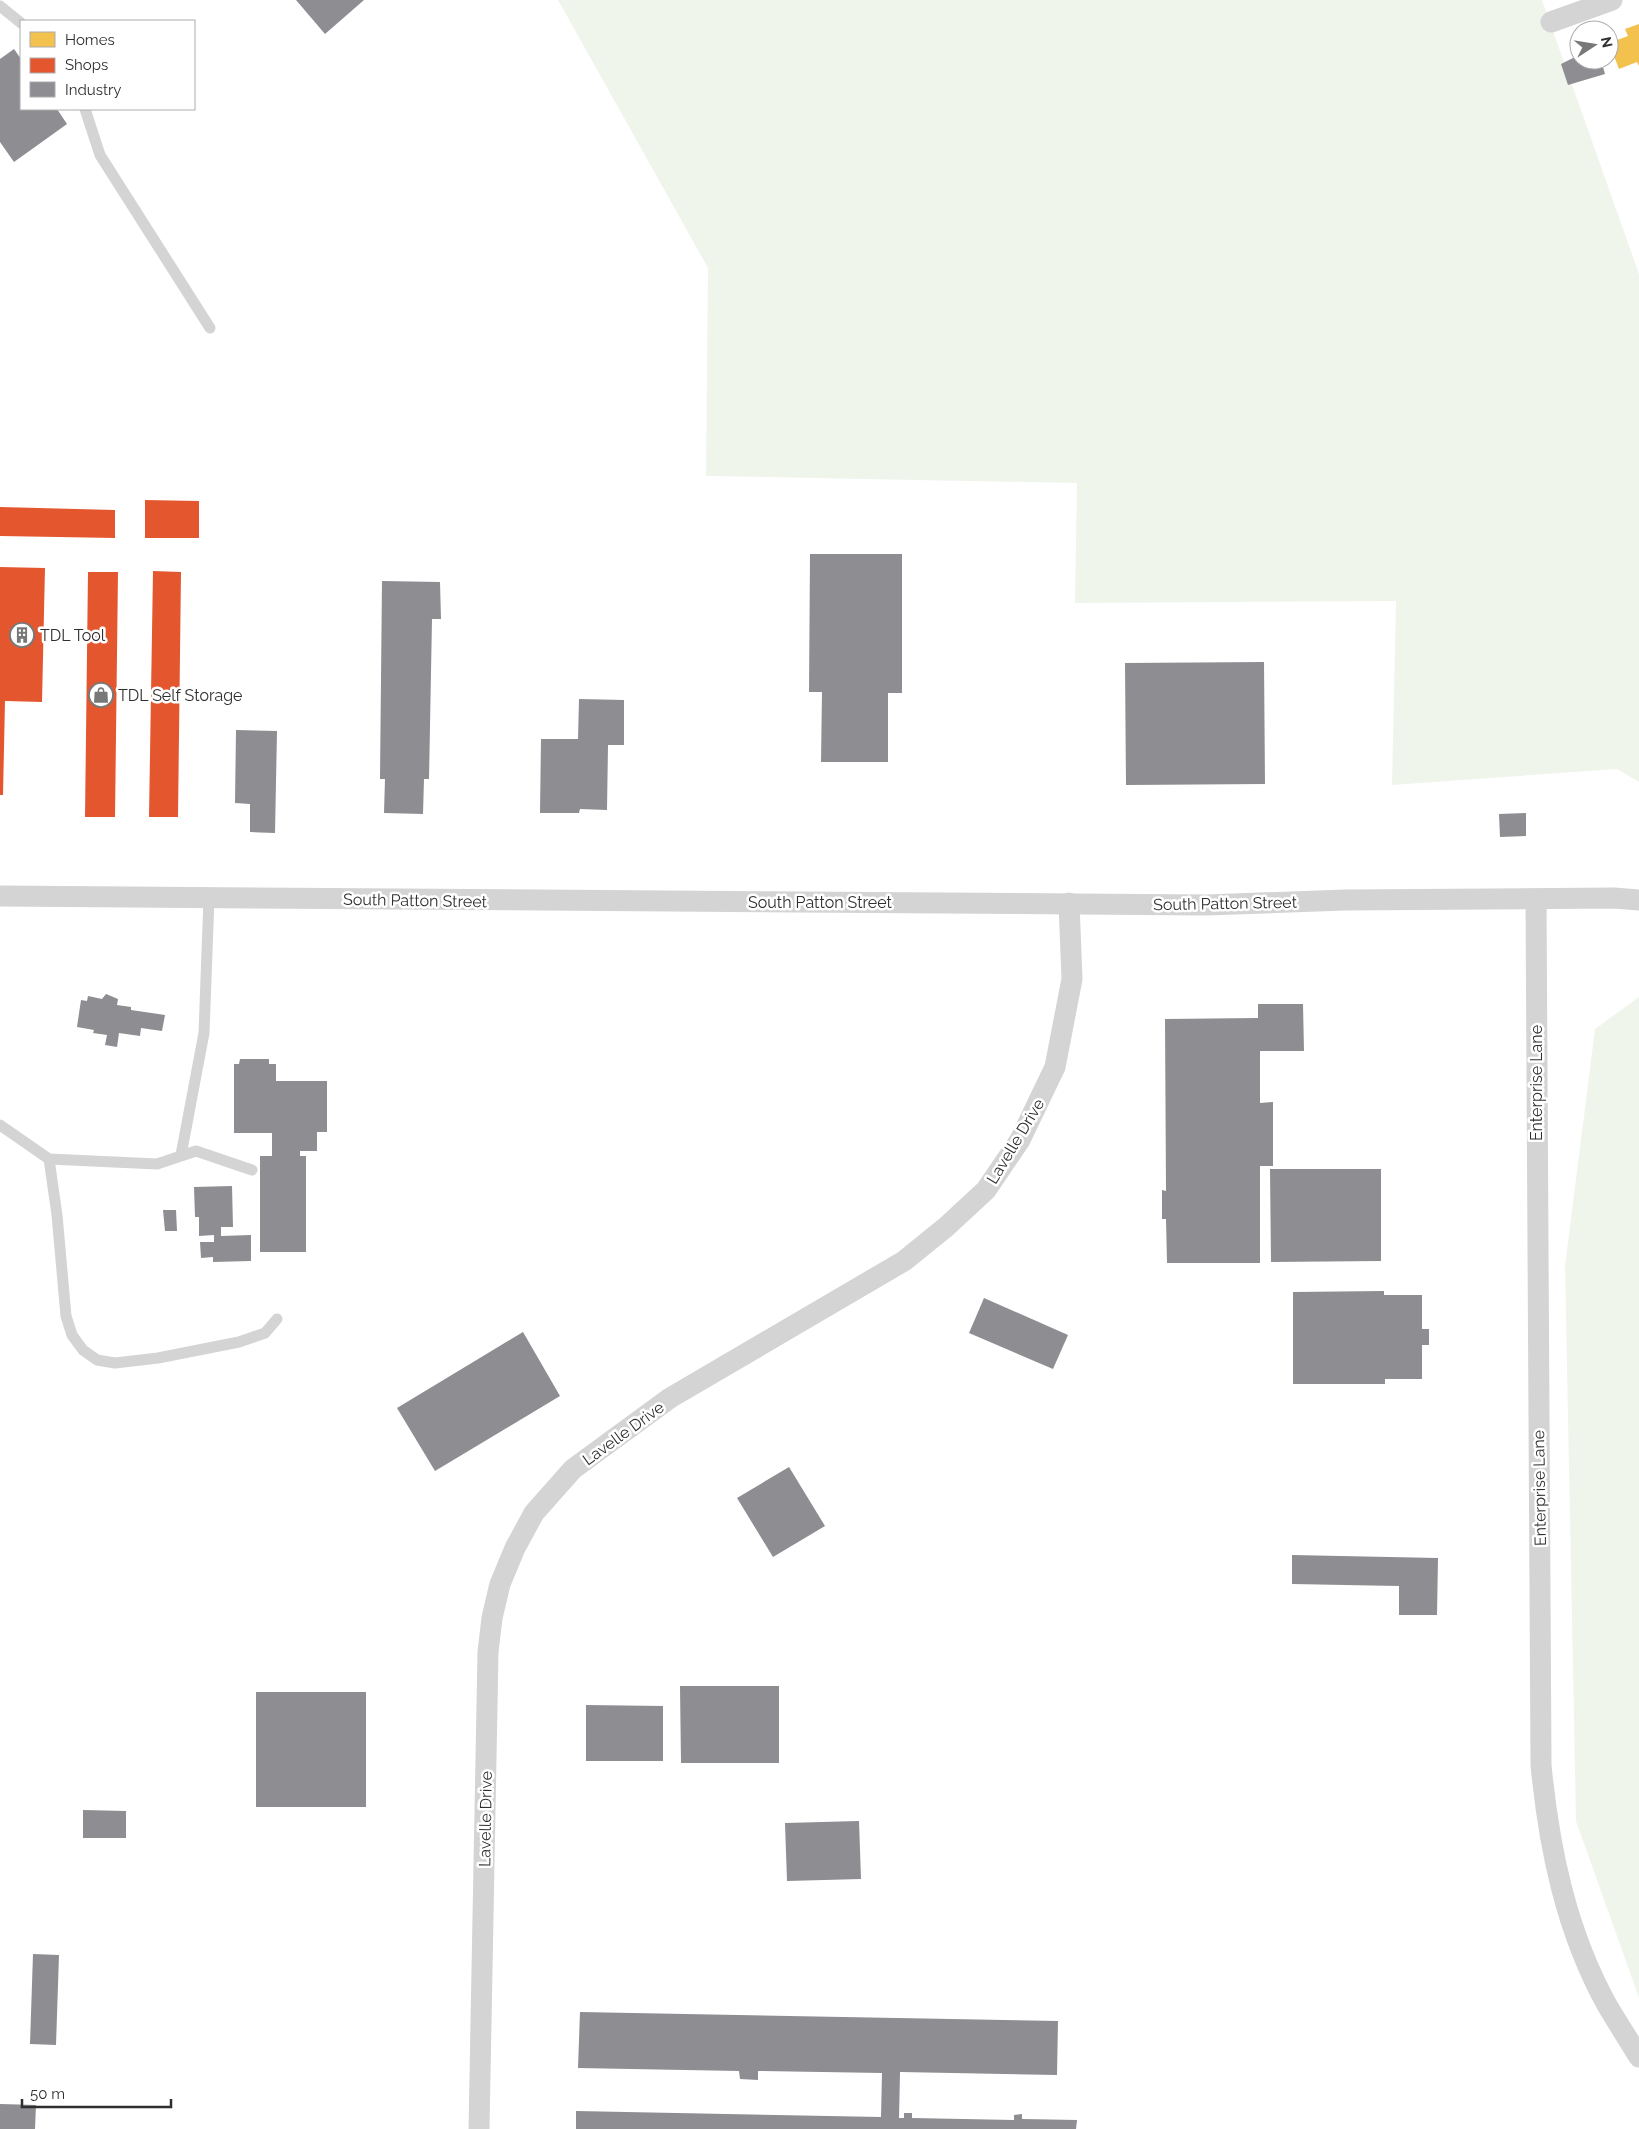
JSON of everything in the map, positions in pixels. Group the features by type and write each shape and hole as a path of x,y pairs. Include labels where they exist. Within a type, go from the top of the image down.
{"street":[{"path":"1552,22 1612,0"},
{"name":"South Patton Street","path":"0,896 1206,905 1614,898 1639,900"},
{"name":"Enterprise Lane","path":"1536,899 1536,1269 1542,1774 1555,1864 1568,1912 1585,1959 1607,2004 1639,2056"},
{"name":"Lavelle Drive","path":"479,2129 488,1652 492,1618 500,1584 514,1548 546,1498 588,1456 670,1398 904,1261 946,1227 986,1190 1020,1140 1055,1067 1072,979 1070,903"}],"lane":[{"path":"0,6 20,22"},
{"path":"86,110 100,156 210,328"},
{"path":"180,1155 204,1033 209,898"},
{"path":"0,1124 49,1159 157,1164 196,1151 252,1170"},
{"path":"49,1159 60,1245 66,1316 72,1335 83,1350 97,1360 116,1363 158,1358 239,1342 265,1333 277,1319"}],"shaded area":[{"path":"558,0 1542,0 1639,274 1639,782 1617,769 1392,785 1396,601 1075,603 1077,483 706,476 708,268"},
{"path":"1639,997 1639,1998 1576,1821 1565,1266 1595,1029"}],"building: Homes":[{"path":"1639,24 1639,66 1637,62 1619,69 1619,39 1628,36 1625,29"}],"building: Shops":[{"path":"145,500 199,501 199,538 145,538"},
{"path":"0,507 115,510 115,538 0,536"},
{"name":"TDL Tool","path":"0,567 45,568 42,702 5,701 3,795 0,795"},
{"name":"TDL Self Storage","path":"153,571 181,572 178,817 149,817"},
{"name":"TDL Self Storage","path":"88,572 118,572 115,817 85,817"}],"building: Industry":[{"path":"296,0 364,0 325,34"},
{"path":"14,49 20,58 20,110 58,110 67,124 14,162 0,142 0,59"},
{"path":"1569,60 1569,70 1604,70 1605,74 1568,85 1561,64"},
{"path":"810,554 902,554 902,693 888,693 888,762 821,762 822,692 809,692"},
{"path":"382,581 440,582 441,619 432,619 429,779 424,779 423,814 384,813 385,779 380,779"},
{"path":"1264,662 1265,784 1126,785 1125,663"},
{"path":"579,699 624,700 624,745 608,745 607,810 580,809 579,813 540,813 541,739 578,739"},
{"path":"236,730 277,731 275,833 250,832 250,804 235,803"},
{"path":"1526,813 1526,836 1500,837 1499,814"},
{"path":"106,994 118,999 117,1005 131,1007 131,1010 165,1015 162,1031 141,1028 140,1036 119,1033 117,1047 105,1045 107,1035 93,1033 94,1030 77,1027 81,1000 87,1001 88,996 102,999"},
{"path":"1258,1004 1303,1004 1304,1051 1260,1051 1260,1103 1273,1102 1273,1166 1260,1166 1260,1263 1167,1263 1166,1219 1162,1219 1162,1190 1166,1191 1165,1019 1258,1018"},
{"path":"240,1059 269,1059 269,1064 276,1064 276,1081 327,1081 327,1132 317,1132 317,1151 300,1151 300,1156 306,1156 306,1252 260,1252 260,1156 272,1156 272,1133 234,1133 234,1064 239,1064"},
{"path":"1270,1169 1381,1169 1381,1261 1271,1262"},
{"path":"232,1186 233,1227 221,1227 221,1236 251,1235 251,1261 213,1262 213,1257 201,1258 200,1242 214,1242 214,1235 199,1236 199,1217 195,1217 194,1187"},
{"path":"163,1210 176,1210 177,1231 165,1231"},
{"path":"1384,1291 1384,1295 1422,1295 1422,1329 1429,1329 1429,1345 1422,1345 1422,1379 1385,1379 1385,1384 1293,1384 1293,1292"},
{"path":"984,1298 1068,1335 1053,1369 969,1333"},
{"path":"523,1332 560,1396 435,1471 397,1408"},
{"path":"789,1467 825,1526 773,1557 737,1498"},
{"path":"1292,1555 1438,1558 1437,1615 1399,1615 1399,1586 1292,1584"},
{"path":"680,1686 779,1686 779,1763 681,1763"},
{"path":"256,1692 366,1692 366,1807 256,1807"},
{"path":"586,1705 663,1706 663,1761 586,1761"},
{"path":"83,1810 126,1811 126,1838 83,1838"},
{"path":"859,1821 861,1879 787,1881 785,1823"},
{"path":"33,1954 59,1955 56,2045 30,2044"},
{"path":"580,2012 1058,2021 1057,2075 900,2072 899,2118 904,2118 904,2113 912,2113 912,2118 1014,2120 1014,2115 1022,2114 1022,2119 1077,2120 1076,2129 576,2129 576,2111 881,2117 882,2073 758,2071 758,2080 740,2079 739,2071 578,2068"},
{"path":"0,2104 36,2105 35,2129 0,2129"}],"place":[{"name":"TDL Tool","path":"22,635"},
{"name":"TDL Self Storage","path":"101,695"}]}
